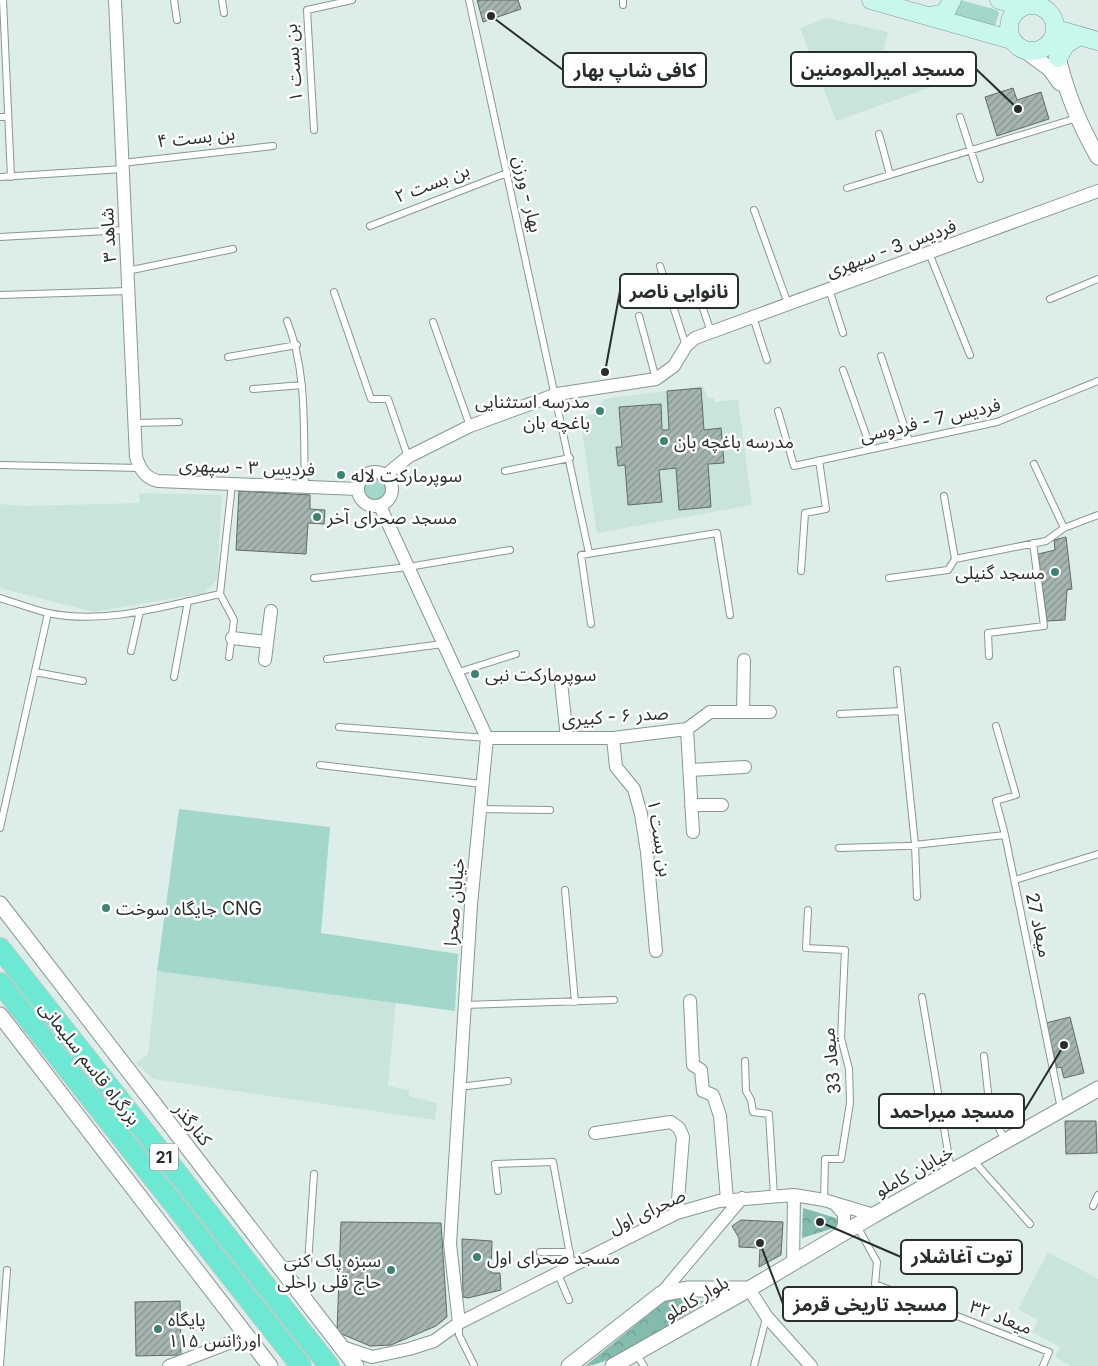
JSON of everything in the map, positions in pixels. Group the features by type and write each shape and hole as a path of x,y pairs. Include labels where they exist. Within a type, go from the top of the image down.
{"highway":[{"name":"بزرگراه قاسم سلیمانی","path":"0,948 329,1366"},
{"name":"21","path":"0,983 301,1366"}],"main road":[{"path":"872,0 1018,44 1031,51 1045,48 1055,33 1055,21 1044,4 1020,4 999,0"},
{"path":"930,16 945,13 952,0"},
{"path":"1018,44 1009,31 1010,21 1020,4"},
{"path":"1055,33 1080,36 1098,41"},
{"path":"1058,58 1066,44 1080,36"}],"street":[{"name":"شاهد ۳","path":"115,0 134,423 136,457 141,468"},
{"path":"1055,33 1058,58 1069,96 1077,118 1098,157"},
{"path":"1018,44 1050,69 1069,96"},
{"name":"فردیس 3 - سپهری","path":"691,342 712,332 1098,191"},
{"path":"386,475 408,457 470,426 557,394 656,379 674,366 691,342"},
{"name":"فردیس ۳ - سپهری","path":"141,468 150,478 158,481 358,489"},
{"path":"377,472 386,475 392,483 392,492 388,501 380,506 371,506 363,501 358,489 361,480 368,473 377,472"},
{"name":"خیابان صحرا","path":"380,506 486,738 464,1005 450,1244 459,1323"},
{"path":"265,660 271,611"},
{"path":"232,638 267,642"},
{"path":"743,712 744,660"},
{"path":"561,682 567,738"},
{"name":"صدر ۶ - کبیری","path":"486,738 613,738 687,729 710,712 770,712"},
{"path":"687,729 693,832"},
{"name":"بن بست ۱","path":"613,738 616,767 634,789 641,814 647,852 656,952"},
{"path":"690,770 745,767"},
{"path":"691,805 722,805"},
{"name":"کنارگذر","path":"0,904 356,1366"},
{"path":"690,1001 693,1065 701,1070 703,1091 713,1095 720,1116 726,1200"},
{"path":"0,1015 270,1366"},
{"name":"خیابان کاملو","path":"750,1289 856,1225 1098,1089"},
{"path":"595,1133 671,1122 678,1128 683,1137 677,1213"},
{"path":"793,1263 794,1195"},
{"name":"صحرای اول","path":"339,1346 372,1357 409,1350 434,1340 459,1323 677,1213 726,1200 794,1195 829,1202 874,1215"},
{"path":"661,1294 742,1198"},
{"path":"829,1202 844,1214 844,1224 840,1235"},
{"name":"بلوار کاملو","path":"569,1366 661,1294 686,1289 750,1289"},
{"path":"750,1289 767,1317 812,1366"},
{"name":"بلوار کاملو","path":"613,1366 640,1360 750,1289"},
{"path":"169,1366 247,1336"}],"lane":[{"path":"3,0 2,42 11,177"},
{"path":"174,0 177,20"},
{"path":"222,0 224,13"},
{"name":"بن بست ۱","path":"314,130 307,10 352,0"},
{"name":"بهار - ورزن","path":"469,0 557,394 589,553"},
{"path":"0,117 8,117"},
{"path":"960,117 980,179"},
{"path":"847,188 1077,118"},
{"path":"879,134 890,175"},
{"name":"بن بست ۴","path":"0,177 123,166 272,146"},
{"name":"بن بست ۲","path":"370,226 508,173"},
{"path":"754,210 788,304"},
{"path":"0,237 126,230"},
{"path":"127,271 233,249"},
{"path":"929,253 970,355"},
{"path":"660,266 691,342"},
{"path":"1050,299 1098,278"},
{"path":"829,289 843,333"},
{"path":"0,295 128,291"},
{"path":"697,291 712,332"},
{"path":"334,292 371,399 388,399 408,457"},
{"path":"639,316 656,379"},
{"path":"753,317 767,360"},
{"path":"287,321 297,345 302,385 305,487"},
{"path":"433,322 470,426"},
{"path":"228,357 297,345"},
{"path":"881,356 909,441"},
{"path":"843,370 871,449"},
{"name":"فردیس 7 - فردوسی","path":"778,411 794,466 997,422 1098,381"},
{"path":"254,388 302,385"},
{"path":"134,423 179,422"},
{"path":"505,471 570,458"},
{"path":"801,571 805,513 826,509 819,460"},
{"path":"1034,464 1064,528"},
{"path":"0,465 141,468"},
{"path":"229,657 234,620 220,594 232,484"},
{"path":"889,578 948,570 955,559 944,496"},
{"path":"955,559 1046,541 1064,528 1098,515"},
{"path":"591,624 581,555 717,533 730,615"},
{"path":"989,656 988,633 1044,626 1033,543"},
{"path":"314,578 408,567 510,550"},
{"path":"0,598 48,613 80,617 124,615 220,594"},
{"path":"174,677 188,601"},
{"path":"130,652 140,611"},
{"path":"0,828 48,613"},
{"path":"327,659 443,644"},
{"path":"456,673 516,654"},
{"path":"897,670 915,844 916,898"},
{"path":"35,672 83,681"},
{"path":"840,714 901,711"},
{"name":"میعاد 27","path":"996,726 1016,795 996,800 1061,1110"},
{"path":"339,727 486,738"},
{"path":"320,765 482,784"},
{"path":"480,809 550,810"},
{"path":"839,848 915,844 1004,835"},
{"path":"1014,880 1098,854"},
{"path":"565,890 575,1002"},
{"name":"میعاد 33","path":"808,910 806,948 844,950 841,1038 849,1069 850,1103 841,1159 825,1159 829,1202"},
{"path":"922,997 951,1172"},
{"path":"464,1005 614,1000"},
{"path":"984,1056 990,1111 1006,1141"},
{"path":"745,1061 746,1091 751,1100 753,1112 769,1114 774,1196"},
{"path":"459,1087 508,1081"},
{"path":"972,1160 1030,1224"},
{"path":"498,1191 495,1164 553,1162 572,1267"},
{"path":"279,1266 308,1263 314,1174"},
{"path":"1093,1206 1098,1195"},
{"name":"میعاد ۳۲","path":"856,1225 877,1262 875,1284 1049,1352 1043,1366"},
{"path":"540,1252 570,1252"},
{"path":"0,1365 6,1270"},
{"path":"558,1274 568,1300"},
{"path":"754,1366 767,1317"},
{"path":"459,1323 459,1335 474,1365"}],"shaded area":[{"path":"826,18 888,32 883,53 961,70 960,77 836,121 800,28"},
{"name":"مدرسه باغچه بان","path":"703,386 708,398 713,398 715,402 738,399 752,505 597,533 580,418 594,414 604,399"},
{"path":"139,493 222,495 217,579 205,593 94,612 0,588 0,504 24,506 140,503"},
{"path":"157,971 396,1002 388,1086 409,1090 409,1096 437,1103 435,1120 153,1079 136,1063 148,1054"},
{"path":"1048,1252 1098,1279 1098,1366 1071,1366 1055,1357 1060,1347 1032,1332 1038,1320 1018,1309"}],"green space":[{"path":"960,0 997,10 999,13 995,26 992,27 952,16"},
{"path":"375,477 384,480 387,489 384,498 375,501 366,498 363,489 366,480"},
{"path":"179,809 330,827 321,933 458,954 455,1011 157,971"},
{"path":"803,1208 836,1218 838,1220 837,1227 802,1238"},
{"path":"669,1298 705,1301 664,1329 628,1350 596,1364 585,1366"}],"building":[{"path":"477,0 518,0 521,9 483,22"},
{"path":"1013,88 1017,100 1041,92 1049,119 997,136 985,97"},
{"path":"701,388 704,430 721,428 724,463 708,464 711,507 679,510 676,468 659,470 662,502 628,505 625,465 618,466 616,447 622,447 619,407 661,404 662,430 669,430 667,391"},
{"name":"مسجد صحرای آخر","path":"239,491 310,495 310,509 325,510 324,524 308,523 306,554 236,550"},
{"name":"مسجد گنیلی","path":"1066,537 1072,589 1067,590 1065,620 1047,621 1038,554 1055,550 1054,540"},
{"path":"1070,1017 1084,1073 1064,1078 1061,1067 1057,1068 1046,1023"},
{"path":"1065,1121 1096,1121 1097,1153 1066,1154"},
{"path":"741,1220 783,1222 781,1255 759,1267 760,1248 739,1247 739,1238 732,1226"},
{"name":"سبزه پاک کنی حاج قلی راحلی","path":"341,1222 441,1223 447,1317 436,1326 391,1345 370,1346 337,1332"},
{"name":"مسجد صحرای اول","path":"462,1239 492,1241 491,1273 500,1273 501,1290 468,1298 463,1297"},
{"name":"پایگاه اورژانس ۱۱۵","path":"180,1301 181,1355 136,1356 135,1302"}],"place":[{"name":"کافی شاپ بهار","path":"491,16"},
{"name":"مسجد امیرالمومنین","path":"1018,109"},
{"name":"نانوایی ناصر","path":"605,372"},
{"name":"مدرسه استثنایی باغچه بان","path":"600,411"},
{"name":"مدرسه باغچه بان","path":"664,441"},
{"name":"سوپرمارکت لاله","path":"341,475"},
{"name":"مسجد صحرای آخر","path":"317,517"},
{"name":"مسجد گنیلی","path":"1055,572"},
{"name":"سوپرمارکت نبی","path":"475,674"},
{"name":"جایگاه سوخت CNG","path":"106,908"},
{"name":"مسجد میراحمد","path":"1064,1045"},
{"name":"توت آغاشلار","path":"820,1222"},
{"name":"مسجد تاریخی قرمز","path":"760,1243"},
{"name":"مسجد صحرای اول","path":"477,1257"},
{"name":"سبزه پاک کنی حاج قلی راحلی","path":"391,1270"},
{"name":"پایگاه اورژانس ۱۱۵","path":"158,1329"}]}
